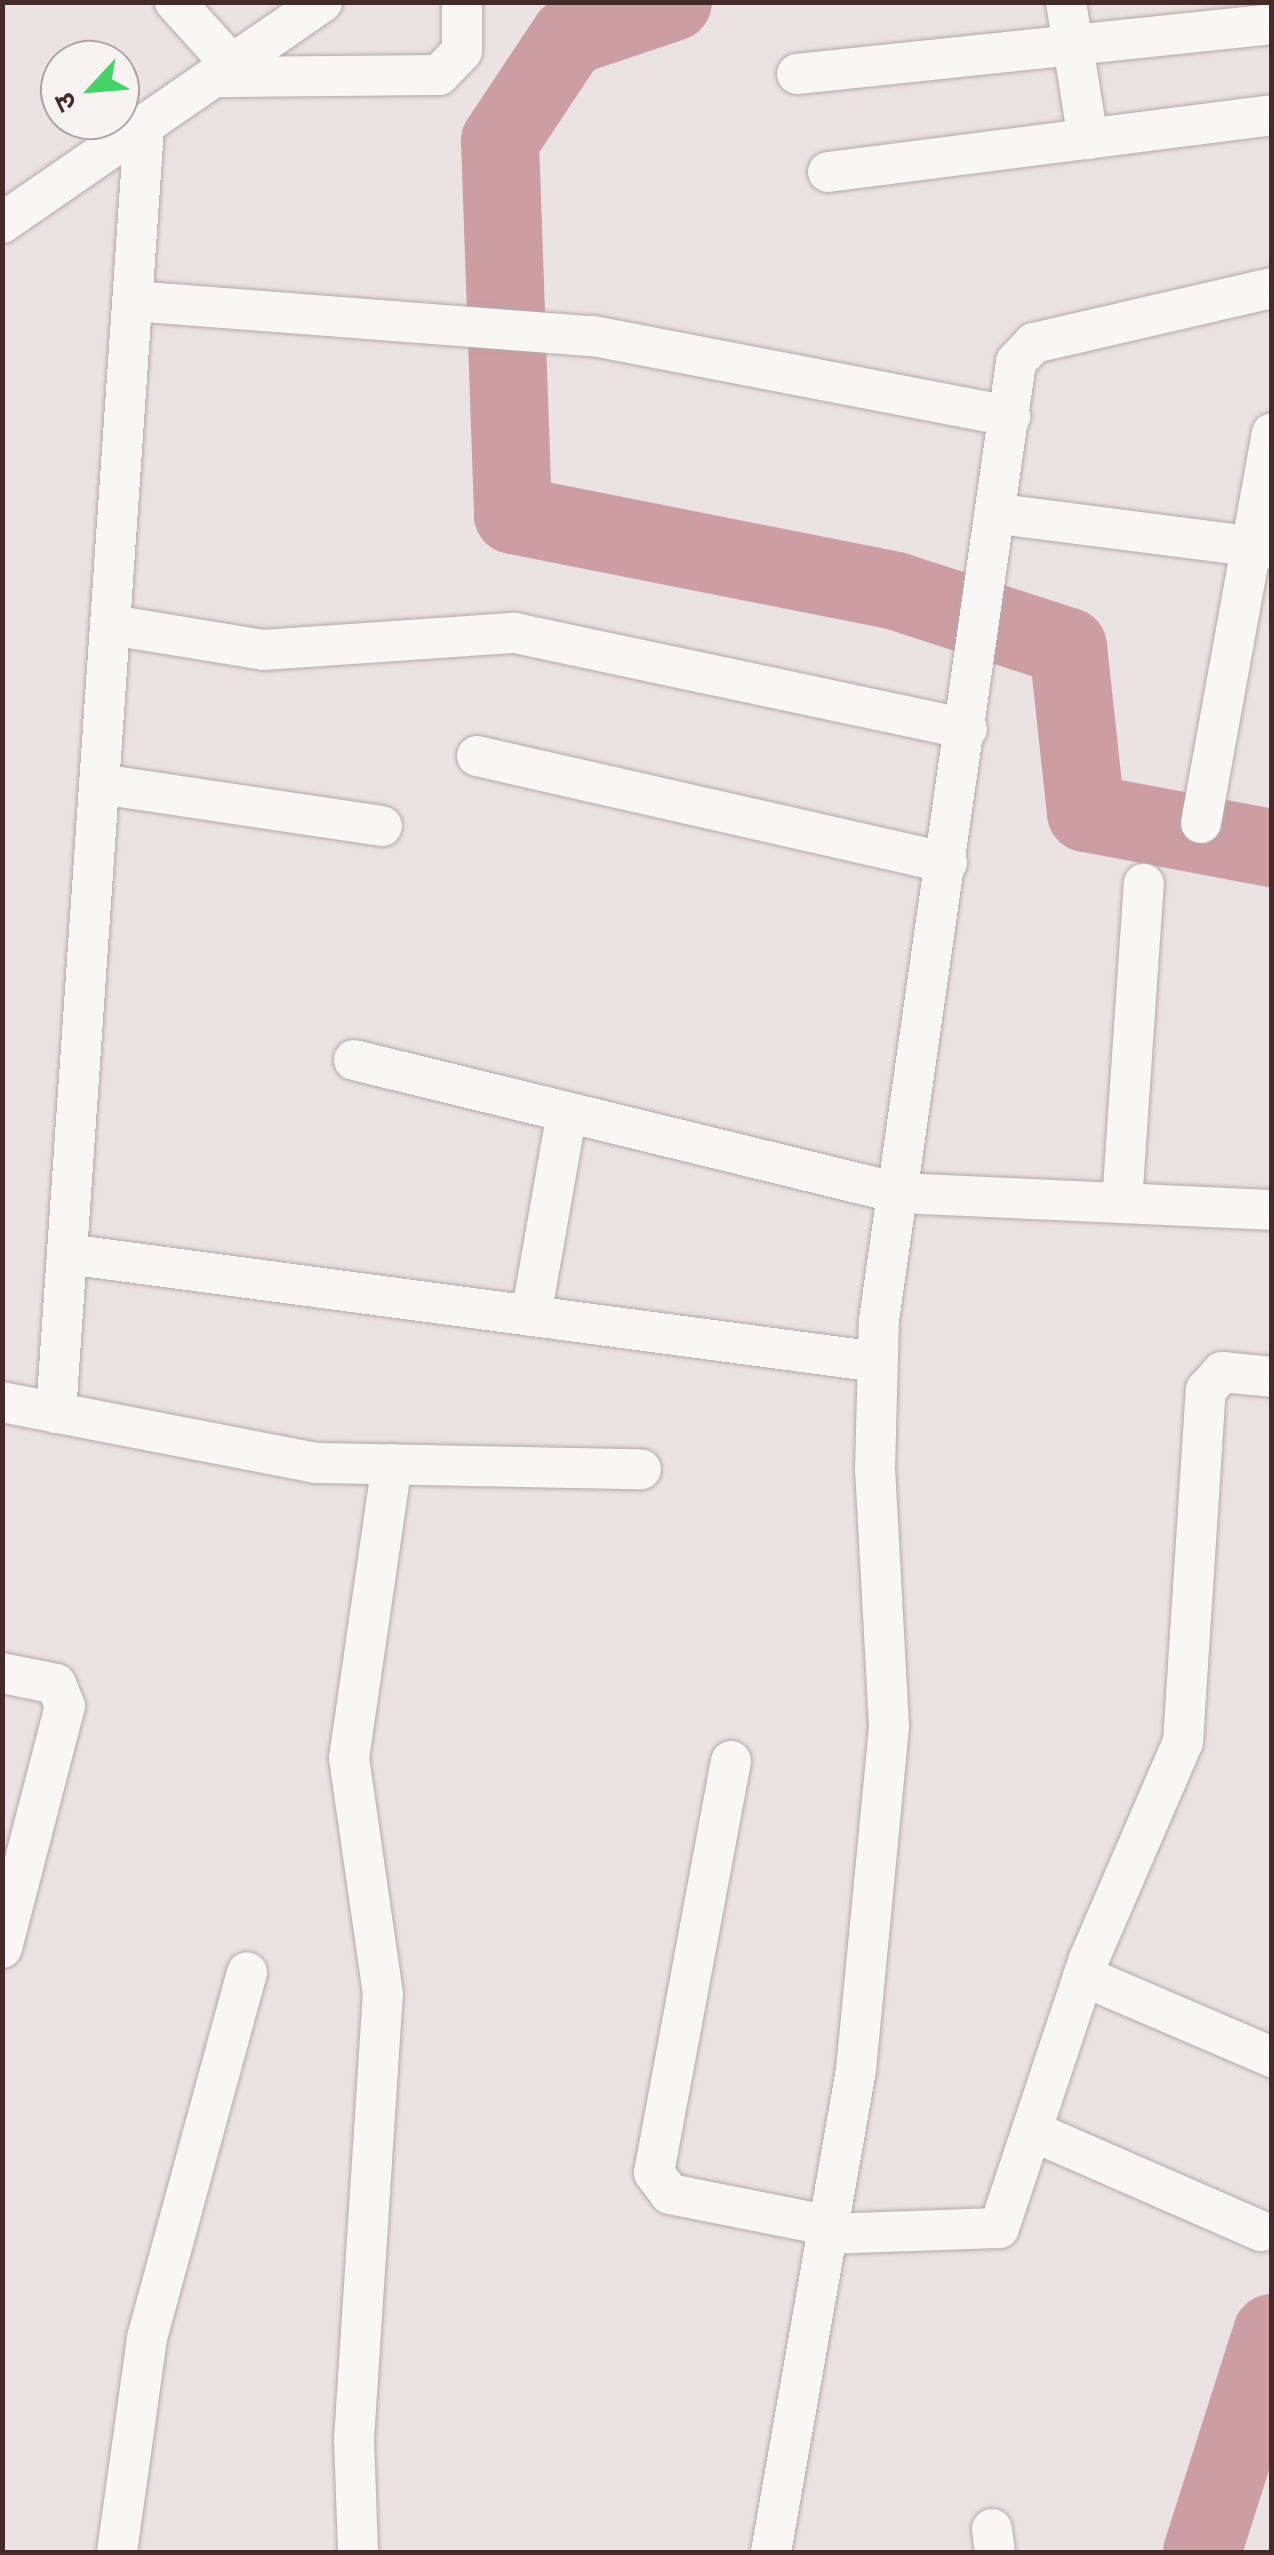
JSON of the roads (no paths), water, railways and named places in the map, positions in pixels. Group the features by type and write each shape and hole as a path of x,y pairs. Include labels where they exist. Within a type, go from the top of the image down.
{"street":[{"path":"175,2 226,71"},
{"path":"2,223 322,2"},
{"path":"226,71 439,75 462,51 462,2"},
{"path":"1066,2 1069,46 1088,139"},
{"path":"797,74 1272,24"},
{"path":"828,172 1272,116"},
{"path":"56,1413 144,128"},
{"path":"772,2552 856,2070 889,1726 877,1362 898,1193 991,580 1016,362 1034,343 1272,288"},
{"path":"133,301 498,325 593,336 1010,416"},
{"path":"1201,823 1261,548 1272,432"},
{"path":"999,514 1261,548"},
{"path":"111,625 263,650 516,633 967,729"},
{"path":"477,756 947,863"},
{"path":"100,784 382,826"},
{"path":"1122,1203 1144,884"},
{"path":"354,1060 898,1193 1272,1210"},
{"path":"531,1316 567,1112"},
{"path":"67,1254 877,1362"},
{"path":"731,1761 654,2173 670,2194 826,2229 1000,2228 1083,1976 1183,1742 1206,1390 1222,1372 1272,1377"},
{"path":"2,1402 315,1463 641,1469"},
{"path":"358,2552 354,2440 383,1994 349,1758 392,1464"},
{"path":"2,1673 56,1684 66,1706 2,1948"},
{"path":"117,2552 147,2338 248,1972"},
{"path":"1083,1976 1272,2057"},
{"path":"1032,2130 1260,2230"}],"waterway":[{"path":"673,2 569,37 500,141 513,515 896,591 1068,647 1086,813 1272,848"},
{"path":"1202,2552 1272,2333"}]}
